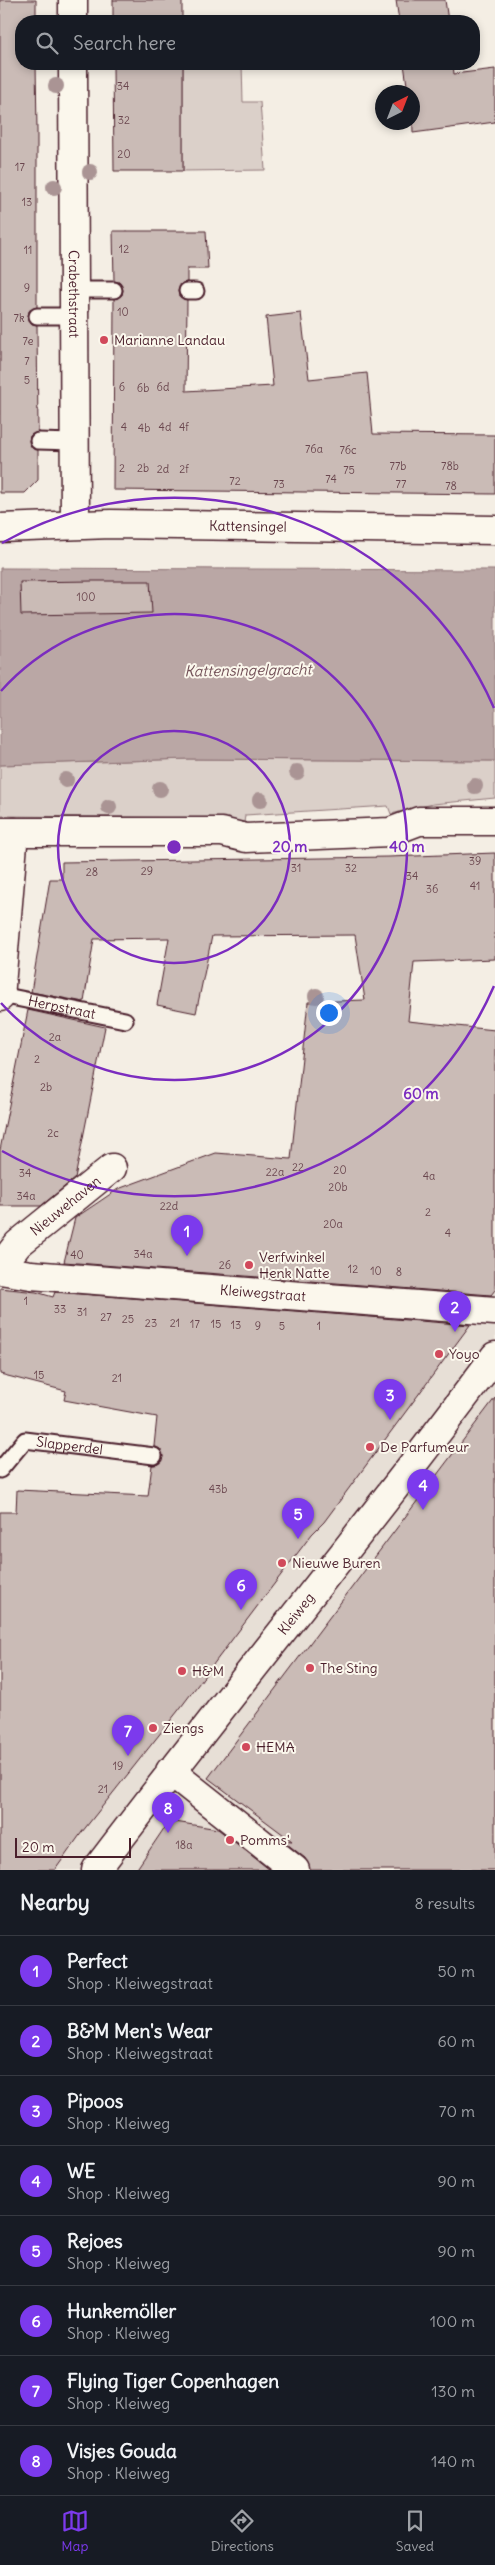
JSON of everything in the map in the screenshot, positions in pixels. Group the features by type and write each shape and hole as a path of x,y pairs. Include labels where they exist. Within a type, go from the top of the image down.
{"street":[{"path":"73,0 73,15"},
{"name":"Crabethstraat","path":"74,70 75,524"},
{"name":"Kattensingel","path":"0,528 75,524 495,530"},
{"path":"7,832 222,832 246,838 390,832 419,822 495,821"},
{"name":"Herpstraat","path":"0,996 7,832"},
{"name":"Nieuwehaven","path":"31,1275 0,1269 18,1244 112,1168"},
{"name":"Kleiwegstraat","path":"31,1275 495,1311"},
{"name":"Kleiweg","path":"96,1870 170,1771 418,1459 495,1356"},
{"path":"170,1771 295,1870"}],"lane":[{"path":"37,316 114,290"},
{"path":"38,441 74,442"},
{"name":"Herpstraat","path":"0,996 125,1020"},
{"name":"Slapperdel","path":"0,1470 25,1440 154,1456"}],"shaded area":[{"path":"183,70 242,70 243,102 260,102 265,170 183,171"},
{"path":"189,759 495,761 495,798 433,804 391,814 388,806 245,815 244,823 220,818 0,816 0,765"},
{"path":"495,1272 495,1870 41,1870 465,1315"}],"water":[{"name":"Kattensingelgracht","path":"0,568 495,570 495,761 189,759 0,765"}],"building":[{"path":"0,0 36,0 36,15 15,15 15,70 36,70 37,307 29,311 28,316 32,324 37,325 38,432 30,436 29,441 33,449 38,450 38,480 25,493 0,493"},
{"path":"113,0 182,0 182,15 113,15"},
{"path":"396,0 445,0 447,15 398,15"},
{"path":"495,69 495,122 413,133 413,130 420,130 420,85 407,85 405,70 454,70 454,74"},
{"path":"113,70 183,70 183,171 114,171"},
{"path":"113,231 206,231 208,269 187,269 187,282 182,283 178,291 179,296 187,300 186,391 273,386 266,317 301,313 309,379 367,373 373,434 495,435 495,494 113,490 114,299 122,295 123,290 119,282 114,281"},
{"path":"150,581 152,613 21,615 20,582"},
{"path":"495,853 495,959 414,962 408,1021 495,1030 495,1290 491,1295 64,1262 75,1218 118,1189 216,1153 291,1159 308,1002 365,1000 355,935 212,936 196,1013 157,1005 169,938 94,939 84,1002 31,992 50,879 62,879 62,862 389,857"},
{"path":"28,1010 105,1027 75,1178 41,1206 0,1206 0,1150"},
{"path":"0,1288 36,1292 53,1297 55,1292 470,1325 324,1522 312,1534 178,1711 82,1832 55,1870 0,1870 0,1512 16,1512 17,1490 148,1496 152,1465 158,1464 163,1457 160,1449 154,1446 157,1417 64,1400 66,1391 0,1374"},
{"path":"495,1398 495,1870 310,1870 305,1858 282,1840 292,1841 208,1778"},
{"path":"169,1821 218,1829 270,1870 136,1870"}],"place":[{"name":"Marianne Landau","path":"104,340"},
{"name":"Perfect","path":"187,1256"},
{"name":"Verfwinkel Henk Natte","path":"249,1265"},
{"name":"B&M Men's Wear","path":"455,1332"},
{"name":"Yoyo","path":"439,1354"},
{"name":"Pipoos","path":"390,1420"},
{"name":"De Parfumeur","path":"370,1447"},
{"name":"WE","path":"423,1510"},
{"name":"Rejoes","path":"298,1539"},
{"name":"Nieuwe Buren","path":"282,1563"},
{"name":"Hunkemöller","path":"241,1610"},
{"name":"The Sting","path":"310,1668"},
{"name":"H&M","path":"182,1671"},
{"name":"Ziengs","path":"153,1728"},
{"name":"HEMA","path":"246,1747"},
{"name":"Flying Tiger Copenhagen","path":"128,1756"},
{"name":"Visjes Gouda","path":"168,1833"},
{"name":"Pomms'","path":"230,1840"}]}
